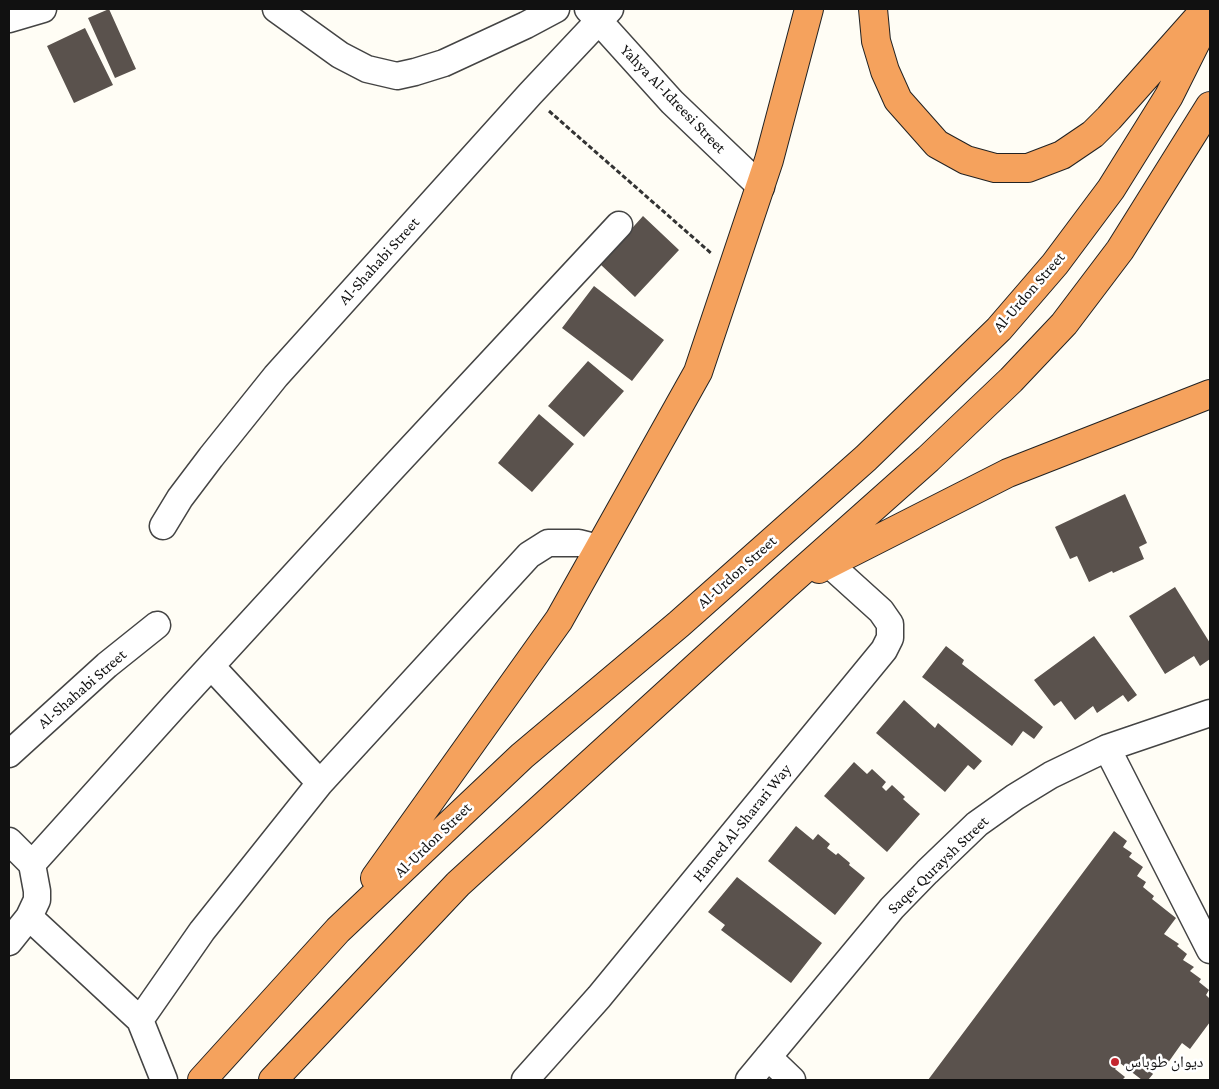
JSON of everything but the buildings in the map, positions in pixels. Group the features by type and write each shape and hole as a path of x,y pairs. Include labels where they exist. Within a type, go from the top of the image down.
{"highway":[{"path":"338,930 559,620 698,372 770,160 809,9"},
{"path":"873,9 876,41 885,71 898,100 937,144 966,160 995,168 1028,168 1062,155 1093,134 1206,9"},
{"name":"Al-Urdon Street","path":"202,1080 338,930 522,756 679,624 866,458 999,328 1055,264 1111,189 1169,96 1210,14"},
{"path":"273,1080 458,884 784,587 928,460 1011,380 1064,324 1120,250 1210,106"},
{"path":"784,587 1008,473 1210,394"}],"street":[{"path":"9,19 43,9"},
{"path":"276,9 340,55 367,69 397,76 444,63 556,9"},
{"name":"Yahya Al-Idreesi Street","path":"599,13 672,102 761,187"},
{"name":"Al-Shahabi Street","path":"163,526 180,498 276,376 517,109 599,13"},
{"path":"32,864 388,472 619,225"},
{"path":"140,1020 202,931 320,783 529,555 548,543 579,543 599,548"},
{"name":"Hamed Al-Sharari Way","path":"525,1080 600,997 884,650 890,638 890,624 881,611 829,564"},
{"name":"Al-Shahabi Street","path":"9,754 107,665 157,625"},
{"path":"211,666 320,783"},
{"name":"Saqer Quraysh Street","path":"749,1080 892,908 977,824 1015,797 1051,775 1107,748 1210,713"},
{"path":"1107,748 1210,950"},
{"path":"9,841 32,864 38,891 37,900 29,917 9,942"},
{"path":"29,917 140,1020 164,1080"},
{"path":"768,1057 792,1080"}],"path":[{"path":"560,121 704,248"}],"place":[{"name":"ديوان طوباس","path":"1115,1062"}]}
